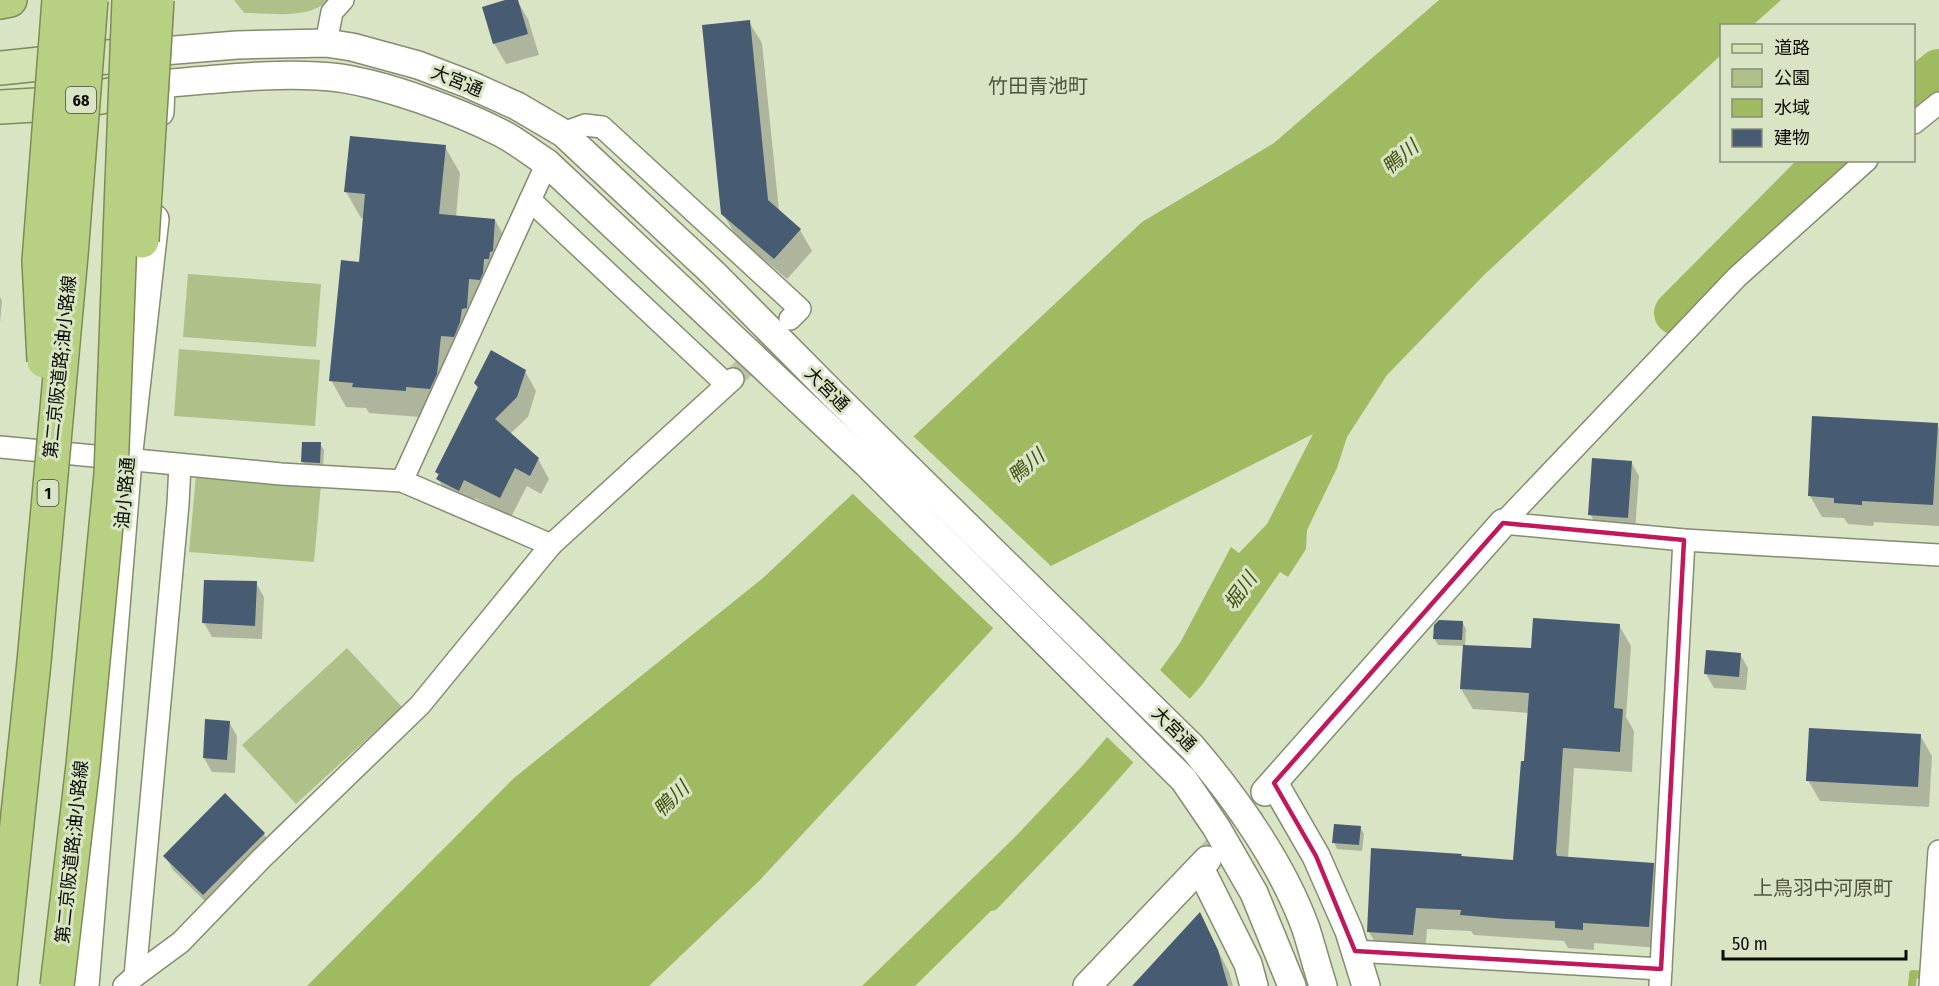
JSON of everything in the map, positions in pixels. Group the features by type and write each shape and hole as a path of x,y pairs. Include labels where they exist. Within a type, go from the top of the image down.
{"highway":[{"path":"0,2 10,0"},
{"path":"47,459 39,261 59,0"},
{"name":"第二京阪道路;油小路線","path":"0,985 34,662 47,459 71,255 91,0"},
{"name":"第二京阪道路;油小路線","path":"57,986 120,467 129,0"},
{"path":"120,467 142,246 157,0"}],"main road":[{"name":"68","path":"71,103 77,0"},
{"name":"油小路通","path":"161,84 166,0"},
{"name":"68","path":"0,68 163,51"},
{"name":"68","path":"0,107 71,103 161,84"}],"street":[{"path":"326,43 332,12 343,0"},
{"name":"大宮通","path":"163,51 237,45 326,43 352,47 397,59 468,84 517,106 563,133 713,273 1204,761 1237,803 1276,867 1305,928 1323,986"},
{"name":"大宮通","path":"161,84 231,78 303,76 340,78 375,86 447,110 501,133 547,163 874,471 1184,780 1216,827 1254,893 1292,986"},
{"name":"油小路通","path":"86,975 120,467 155,214 161,84"},
{"path":"0,855 47,459 71,103"},
{"path":"1915,122 1939,103"},
{"path":"563,133 585,125 602,127 800,309 790,320"},
{"path":"1366,986 1349,931 1317,855 1270,787 1503,524 1737,277 1865,162"},
{"path":"402,481 547,163"},
{"path":"129,981 181,942 261,859 420,705 551,545 730,381 530,200"},
{"path":"0,447 47,459 120,467 180,465 402,481 551,545"},
{"path":"129,981 178,504 180,465"},
{"path":"1503,524 1684,540 1939,555"},
{"path":"1355,951 1660,978 1684,540"},
{"path":"1930,986 1939,851"},
{"path":"1087,986 1204,864 1248,964 1254,986"}],"highlighted area":[{"path":"1503,523 1684,540 1661,969 1355,951 1316,856 1274,783"}],"green space":[{"path":"234,0 329,0 311,10 278,14 244,13"},
{"path":"188,274 321,284 316,347 183,337"},
{"path":"179,349 320,360 315,426 174,416"},
{"path":"196,475 321,485 314,562 189,552"},
{"path":"347,648 402,707 296,804 242,745"}],"water":[{"path":"1439,0 1781,0 1754,24 1720,24 1720,56 1484,275 1387,375 1347,437 1337,468 1307,530 1306,549 1288,577 1280,572 1202,685 1085,817 996,910 991,911 915,986 862,986 1014,838 1083,765 1133,707 1180,643 1231,547 1239,553 1267,524 1313,434 1051,566 760,880 649,986 307,986 514,778 763,578 1142,222 1274,143"}],"pier":[{"path":"911,434 1053,568 995,630 850,491"},
{"path":"1158,668 1192,701 1136,765 1105,735"}],"building":[{"path":"505,0 518,0 528,34 493,44 482,7"},
{"path":"750,20 768,200 801,229 774,259 721,214 702,25"},
{"path":"350,136 446,145 439,214 495,219 493,251 490,252 489,259 484,259 480,280 469,279 467,308 462,309 454,337 441,336 437,374 430,389 406,387 406,391 352,387 353,383 329,381 341,260 359,262 365,194 344,192"},
{"path":"491,350 526,370 517,397 495,419 539,458 530,476 515,468 500,498 464,480 459,491 436,479 439,474 435,472 478,387 474,383"},
{"path":"1812,416 1938,423 1933,505 1862,501 1862,505 1834,503 1834,498 1808,496"},
{"path":"302,442 321,442 320,463 301,462"},
{"path":"1592,458 1632,461 1628,518 1588,515"},
{"path":"204,580 257,581 255,626 202,623"},
{"path":"1533,618 1620,624 1614,708 1623,709 1620,752 1563,748 1556,852 1557,856 1654,863 1649,927 1583,923 1583,930 1555,928 1555,921 1460,915 1461,910 1416,908 1413,935 1367,932 1371,848 1513,860 1529,693 1460,689 1463,645 1531,648"},
{"path":"1439,620 1463,621 1462,640 1433,639 1434,625"},
{"path":"1706,650 1741,653 1739,677 1704,674"},
{"path":"205,719 230,721 227,760 203,758"},
{"path":"1809,728 1921,734 1918,787 1806,781"},
{"path":"225,793 265,833 203,895 163,856"},
{"path":"1334,824 1361,826 1359,845 1332,843"},
{"path":"1200,912 1218,950 1228,986 1132,986"}],"waterway":[{"path":"1915,90 1939,71"},
{"path":"1676,313 1826,162"},
{"path":"1912,986 1913,974 1929,975"}],"tunnel":[{"path":"733,379 785,325"},
{"path":"1209,857 1265,792"}],"district":[{"name":"竹田青池町","path":"1038,86"},
{"name":"上鳥羽中河原町","path":"1823,888"}],"water label":[{"name":"鴨川","path":"1400,157"},
{"name":"鴨川","path":"1026,466"},
{"name":"堀川","path":"1240,591"},
{"name":"鴨川","path":"671,799"}]}
